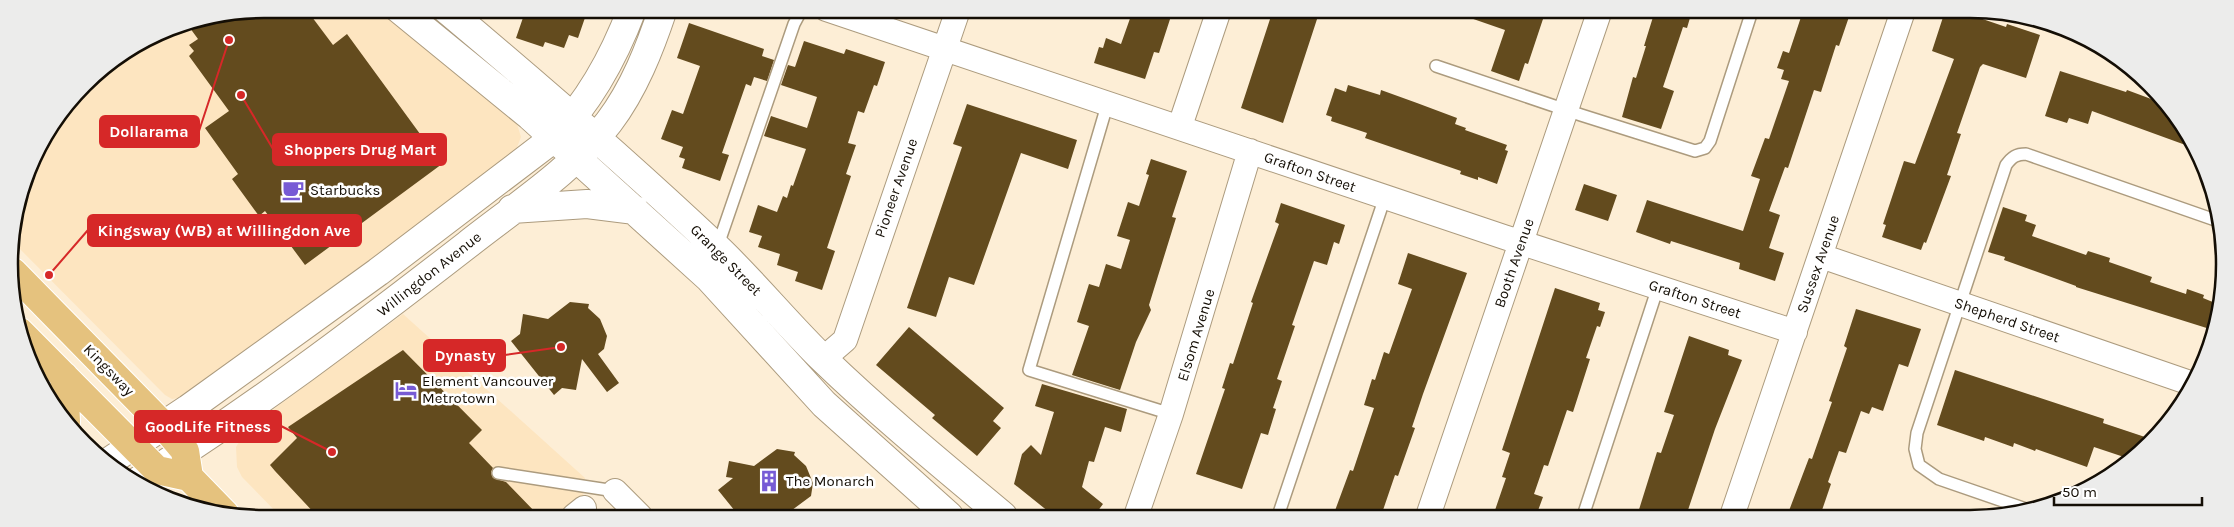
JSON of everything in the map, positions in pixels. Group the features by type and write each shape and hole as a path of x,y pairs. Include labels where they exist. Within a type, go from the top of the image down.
{"main road":[{"name":"Grange Street","path":"410,18 530,116 709,278 824,404 938,510"},
{"name":"Grange Street","path":"457,18 596,137 716,248 823,359 965,486 995,510"},
{"path":"121,454 378,272 554,138 574,118 592,92 613,55 628,18"},
{"name":"Willingdon Avenue","path":"187,464 578,159 610,121 628,93 645,58 660,18"},
{"path":"512,209 587,204 635,210"},
{"name":"Kingsway","path":"18,277 164,425 187,464 218,505"},
{"path":"31,343 64,376 121,454 146,477 187,464"},
{"path":"64,376 65,409"},
{"path":"945,510 965,486"}],"street":[{"name":"Grafton Street","path":"851,18 1795,332"},
{"name":"Pioneer Avenue","path":"823,359 845,340 955,18"},
{"path":"1180,126 1216,18"},
{"name":"Booth Avenue","path":"1430,510 1597,18"},
{"name":"Sussex Avenue","path":"1734,510 1901,18"},
{"name":"Elsom Avenue","path":"1138,510 1171,414 1250,151"},
{"name":"Shepherd Street","path":"1821,256 2186,382"},
{"path":"616,491 634,510"}],"lane":[{"path":"716,248 797,18"},
{"path":"1436,66 1695,151 1705,148 1710,141 1750,18"},
{"path":"1108,102 1028,370 1171,414"},
{"path":"2015,505 1938,479 1919,465 1915,449 1917,433 2006,165 2018,154 2026,154 2212,219"},
{"path":"1280,510 1385,197"},
{"path":"1585,510 1658,287"},
{"path":"498,473 616,491"}],"shaded area":[{"path":"247,18 390,18 517,124 521,137 514,155 179,398 172,399 165,395 18,247 26,200 36,169 50,140 79,101 114,68 140,50 169,36 216,22"},
{"path":"403,314 585,478 583,497 590,510 274,510 242,477 237,467 236,447 247,429"}],"building":[{"path":"247,18 313,18 333,45 347,34 442,164 305,265 265,211 259,216 232,179 238,174 205,128 229,111 189,56 194,51 189,45 198,39 191,29 216,22"},
{"path":"523,18 585,18 578,38 569,35 564,48 545,42 543,47 516,38"},
{"path":"1130,18 1170,18 1159,53 1154,52 1145,79 1094,63 1099,47 1103,48 1106,38 1121,44"},
{"path":"1270,18 1317,18 1283,123 1241,108"},
{"path":"1470,18 1543,18 1528,64 1525,63 1519,81 1491,71 1505,30"},
{"path":"1653,18 1690,18 1687,28 1683,27 1663,87 1674,91 1661,129 1622,117 1633,77 1636,78 1646,46 1644,46"},
{"path":"1801,18 1849,18 1839,46 1836,45 1821,92 1814,90 1788,168 1785,167 1769,211 1780,215 1769,248 1784,253 1775,281 1739,269 1740,263 1671,241 1670,244 1636,232 1647,200 1743,231 1760,179 1751,176 1765,138 1769,139 1789,81 1781,79 1784,70 1777,68 1783,51 1789,53"},
{"path":"1943,18 1980,18 2006,27 2007,24 2040,35 2026,78 1983,64 1980,67 1957,133 1961,134 1947,175 1951,176 1926,243 1924,242 1921,250 1882,237 1886,225 1883,224 1904,161 1915,164 1954,59 1932,51"},
{"path":"689,23 764,49 762,56 774,60 767,81 754,77 751,86 746,84 722,153 729,155 720,181 682,168 685,159 679,157 683,147 661,139 672,110 683,114 700,66 677,58"},
{"path":"804,41 844,54 846,49 885,62 877,86 874,85 864,113 858,111 848,143 856,145 846,174 851,176 827,248 835,251 822,290 795,281 798,272 777,265 780,254 758,247 762,236 749,232 758,205 777,212 783,196 787,198 806,149 764,136 771,116 807,128 817,97 781,85 788,65 795,67"},
{"path":"2060,71 2126,92 2127,90 2154,100 2166,114 2186,145 2092,111 2088,124 2069,118 2067,123 2045,116"},
{"path":"1348,85 1380,95 1381,90 1457,118 1455,124 1466,128 1465,130 1507,145 1505,150 1508,151 1497,184 1478,177 1478,180 1460,174 1461,171 1365,138 1367,133 1331,121 1332,117 1326,115 1335,88 1346,92"},
{"path":"967,104 1077,140 1068,169 1021,153 974,285 949,277 936,317 907,308 962,147 953,144"},
{"path":"1151,159 1187,171 1172,217 1176,218 1149,305 1151,310 1136,342 1120,390 1072,375 1089,326 1077,322 1089,284 1099,287 1106,264 1121,269 1130,240 1117,236 1128,202 1139,206 1149,175 1146,174"},
{"path":"1584,184 1617,195 1608,221 1575,210"},
{"path":"1281,203 1345,225 1339,244 1334,242 1327,265 1314,261 1292,325 1295,326 1277,379 1282,381 1273,408 1276,409 1268,435 1261,433 1242,489 1196,474 1225,389 1222,388 1230,363 1233,364 1253,303 1251,302 1279,224 1275,222"},
{"path":"2003,207 2027,215 2025,221 2036,225 2032,236 2086,255 2088,251 2110,258 2109,262 2152,277 2150,282 2186,294 2187,289 2204,295 2203,298 2213,302 2208,328 2076,287 2004,260 2005,257 1988,252"},
{"path":"1408,253 1467,273 1423,394 1412,427 1415,428 1398,476 1395,475 1383,510 1335,510 1350,470 1353,471 1374,408 1364,405 1372,379 1375,380 1384,352 1389,354 1412,289 1398,284"},
{"path":"1555,288 1600,303 1598,310 1605,312 1600,327 1597,326 1586,358 1590,359 1573,412 1567,410 1548,466 1544,465 1534,494 1543,497 1538,510 1495,510 1506,478 1502,477 1510,453 1502,450"},
{"path":"570,302 589,304 588,308 600,319 607,336 604,349 598,354 619,383 607,392 582,359 576,390 562,388 554,395 511,341 520,334 523,314 548,319"},
{"path":"1856,309 1921,329 1908,367 1899,364 1883,411 1872,407 1869,414 1861,411 1846,453 1839,451 1828,482 1831,484 1822,510 1789,510 1809,458 1812,459 1832,402 1829,401 1847,348 1844,346"},
{"path":"909,327 1004,408 993,421 1001,428 977,456 932,418 935,415 876,365"},
{"path":"1689,336 1729,350 1728,355 1742,360 1715,429 1688,510 1639,510 1657,452 1661,453 1674,415 1664,412"},
{"path":"403,350 482,430 469,443 493,468 491,472 493,478 506,482 533,510 311,510 270,465 297,438 288,427"},
{"path":"1955,370 2104,419 2103,423 2144,437 2123,457 2094,447 2087,467 2036,449 2035,451 2014,443 2013,447 1985,437 1984,441 1937,425"},
{"path":"1042,384 1127,409 1121,432 1105,427 1094,462 1089,461 1082,487 1103,504 1098,510 1046,510 1014,484 1022,454 1031,445 1041,455 1054,412 1035,406"},
{"name":"The Monarch","path":"777,449 795,452 794,455 806,466 813,483 811,496 792,510 734,510 718,490 733,478 726,477 729,461 754,466"}],"place":[{"name":"Dollarama","path":"229,40"},
{"name":"Shoppers Drug Mart","path":"241,95"},
{"name":"Starbucks","path":"293,190"},
{"name":"Kingsway (WB) at Willingdon Ave","path":"49,275"},
{"name":"Dynasty","path":"561,347"},
{"name":"Element Vancouver Metrotown","path":"406,390"},
{"name":"GoodLife Fitness","path":"332,452"},
{"name":"The Monarch","path":"769,481"}]}
